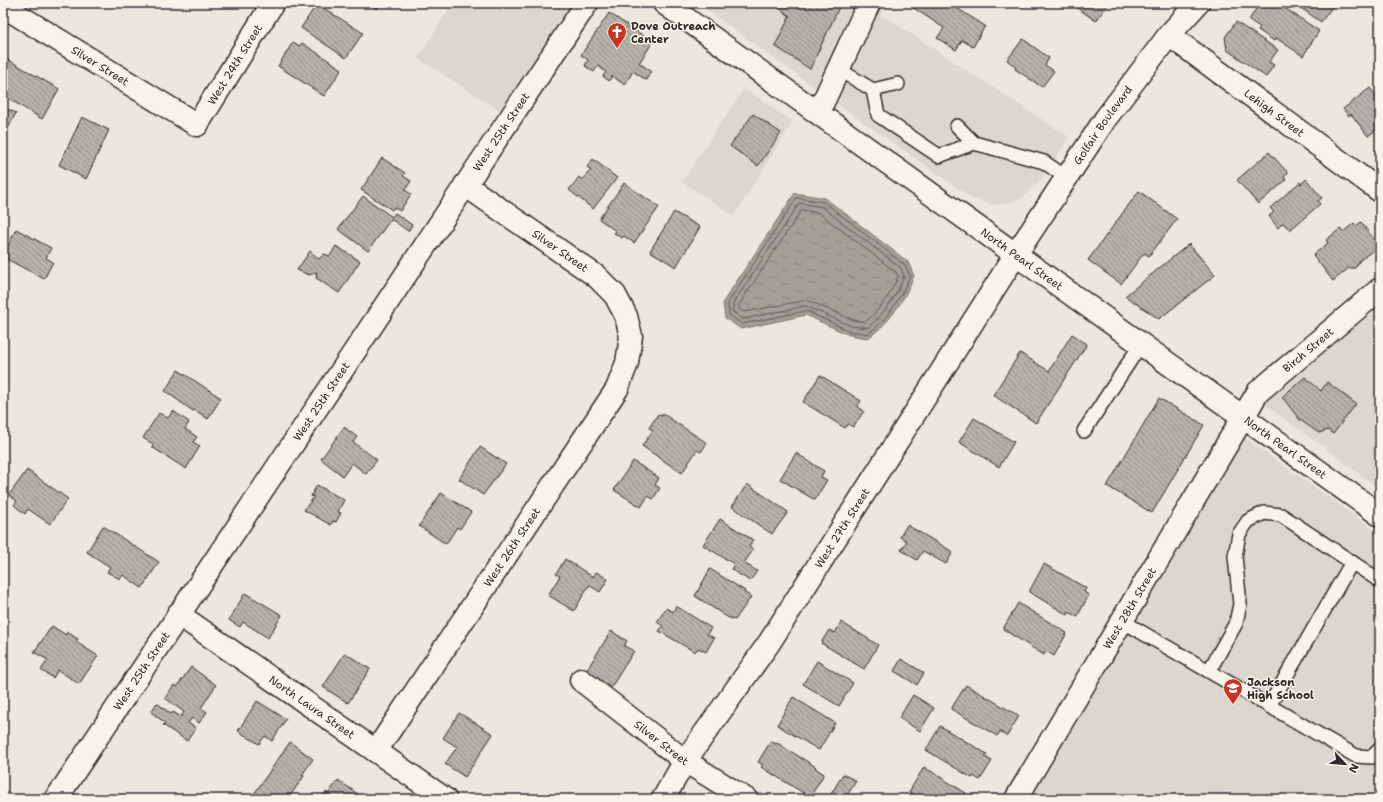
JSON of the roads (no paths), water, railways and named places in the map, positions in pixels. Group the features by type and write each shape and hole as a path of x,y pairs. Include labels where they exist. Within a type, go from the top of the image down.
{"street":[{"name":"West 24th Street","path":"197,125 273,3"},
{"name":"West 25th Street","path":"56,799 587,3"},
{"name":"North Pearl Street","path":"664,3 1380,515"},
{"path":"818,113 869,3"},
{"name":"Golfair Boulevard","path":"1016,254 1106,118 1169,35 1198,3"},
{"name":"Silver Street","path":"3,6 197,125"},
{"name":"Lehigh Street","path":"1169,35 1380,191"},
{"name":"Silver Street","path":"465,185 596,276 616,295 626,316 631,336"},
{"name":"West 27th Street","path":"663,799 685,761 769,643 1016,254"},
{"name":"Birch Street","path":"1242,417 1258,392 1380,289"},
{"name":"West 26th Street","path":"376,751 617,389 627,363 631,336"},
{"name":"West 28th Street","path":"1016,799 1242,417"},
{"name":"North Laura Street","path":"178,614 446,799"},
{"name":"Silver Street","path":"581,680 685,761 746,799"}],"lane":[{"path":"838,69 873,90 898,84"},
{"path":"873,90 878,115 939,156 974,144"},
{"path":"957,126 974,144 1044,162 1067,178"},
{"path":"1084,431 1142,344"},
{"path":"1209,671 1236,623 1240,604 1235,556 1239,534 1248,521 1264,512 1281,515 1380,581"},
{"path":"1269,706 1352,562"},
{"path":"1122,621 1356,756 1372,757 1380,749"}],"water":[{"path":"795,193 825,198 908,262 914,276 906,294 890,318 868,338 849,335 806,315 741,329 725,318 723,302"}],"place":[{"name":"Dove Outreach Center","path":"617,49"},
{"name":"Jackson High School","path":"1233,705"}]}
